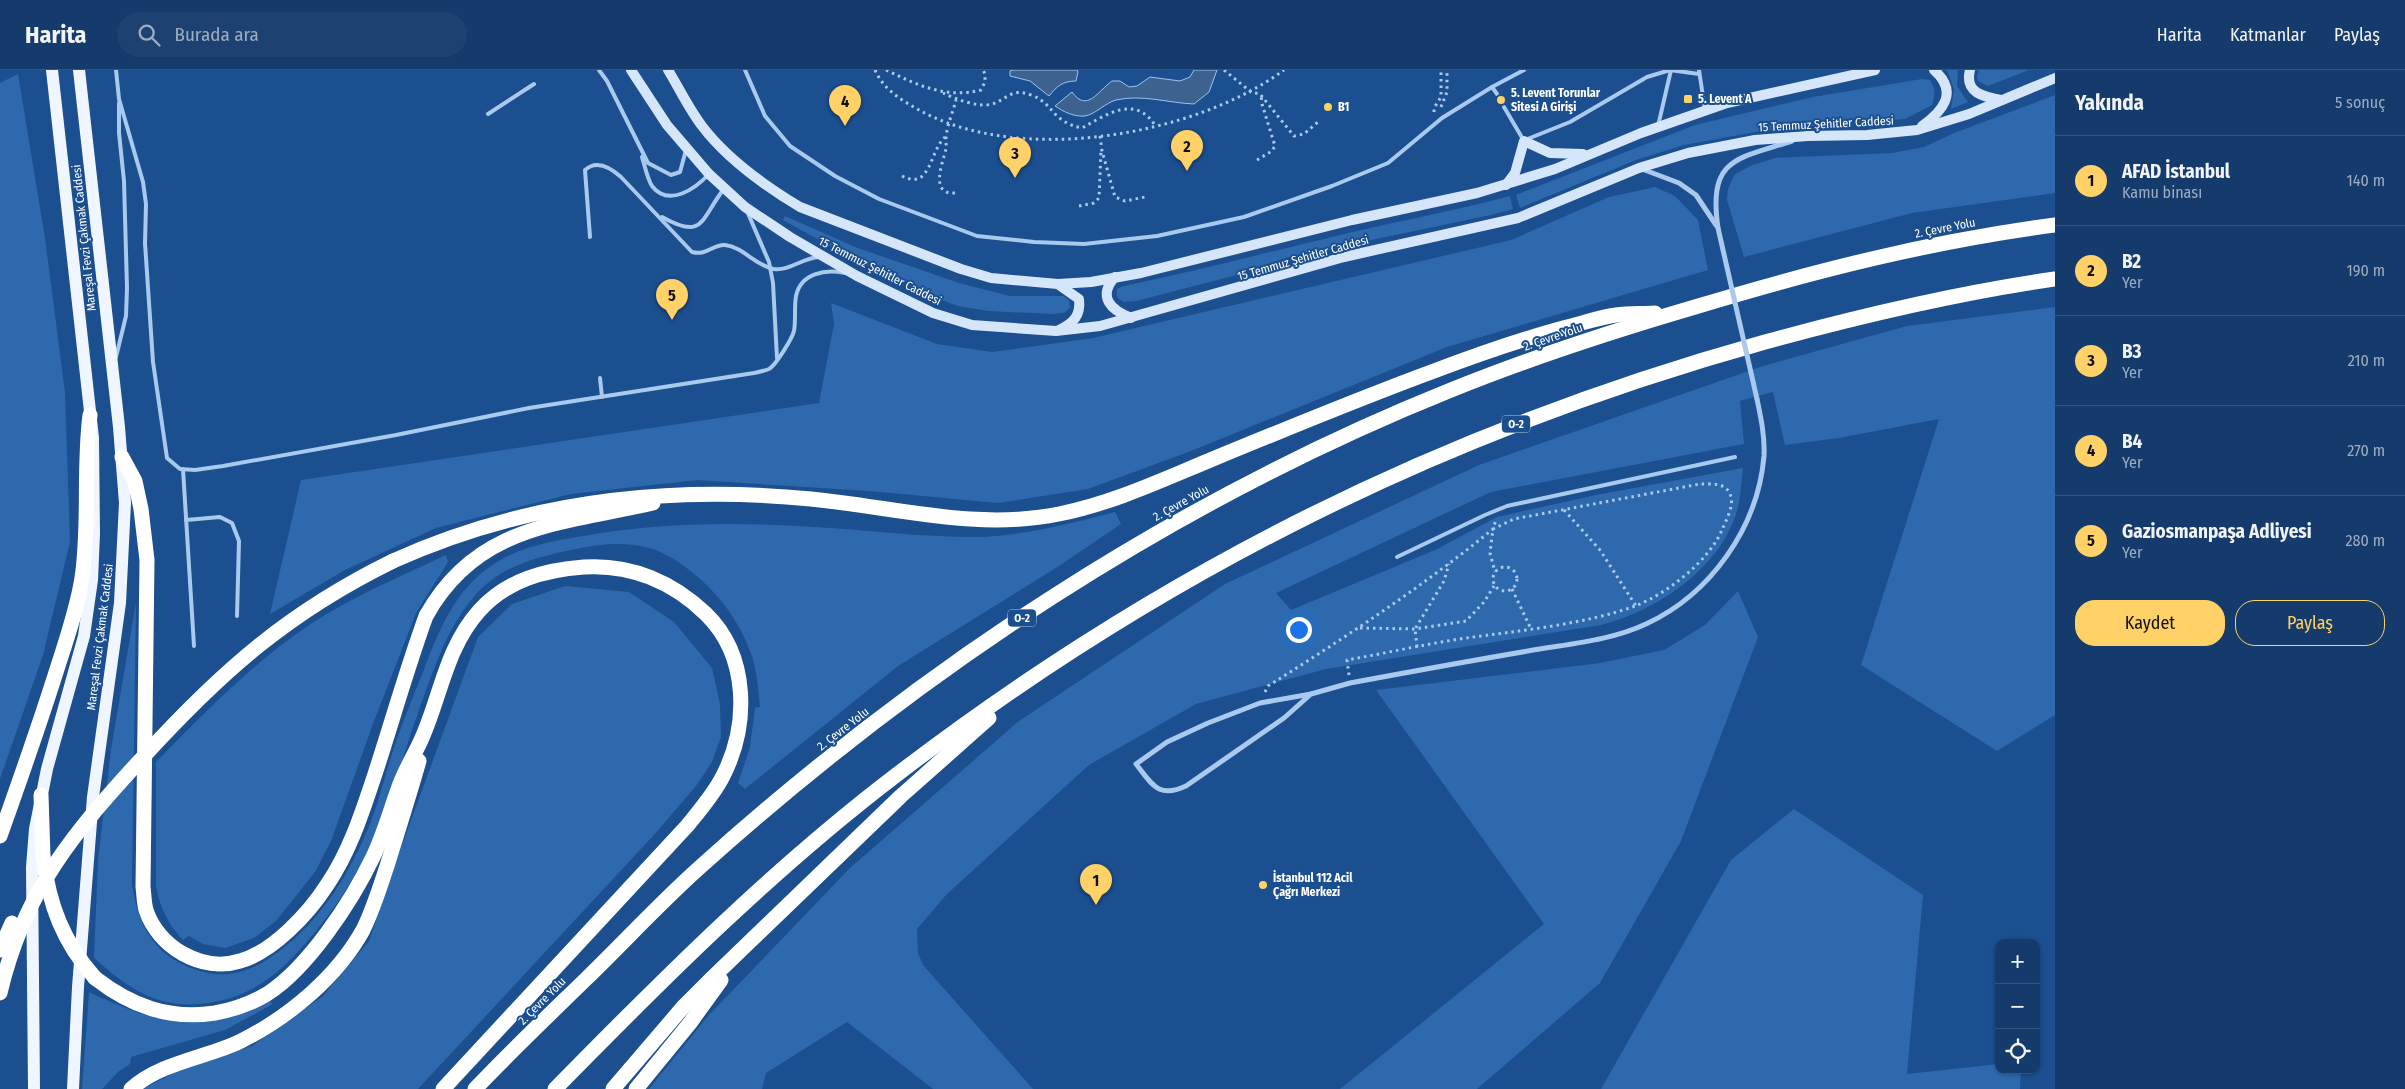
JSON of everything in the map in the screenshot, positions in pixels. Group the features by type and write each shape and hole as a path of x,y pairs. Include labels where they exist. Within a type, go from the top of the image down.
{"highway":[{"name":"2. Çevre Yolu","path":"475,1089 697,870 800,782 919,689 1095,570 1206,506 1364,427 1500,371 1674,313 1792,278 1888,254 1953,241 2055,225"},
{"name":"O-2","path":"555,1089 734,913 835,824 895,776 1022,683 1160,595 1232,555 1365,488 1437,455 1510,426 1650,376 1796,333 1952,296 2055,279"},
{"path":"0,950 35,877 61,843 86,820 187,711 254,647 318,601 394,561 456,537 528,515 648,495 733,494 812,499 956,519 995,521 1030,520 1064,514 1106,501 1331,410 1530,336 1614,315 1674,313"},
{"path":"0,836 46,704 82,578 86,516 87,438 90,415"},
{"path":"122,457 135,481 141,509 147,560 143,887 146,910 164,940 179,952 209,964 240,962 270,945 299,920 328,885 356,832 426,616 440,593 458,573 488,549 545,526 696,494"},
{"path":"42,795 43,857 46,882 62,931 71,948 95,978 115,994 139,1005 169,1014 200,1015 226,1011 266,994 299,967 315,948 359,883 373,857 403,777 422,738 451,653 478,612 498,593 520,580 554,570 589,567 629,570 664,582 686,596 708,616 723,635 732,656 740,688 742,718 736,743 722,779 706,802 443,1089"},
{"path":"613,1089 684,1006 901,796 994,713 1022,683"},
{"path":"131,1089 151,1075 228,1047 272,1023 319,986 340,962 363,930 379,889 410,792 420,755 422,738"},
{"path":"0,994 9,957 24,917 52,868 86,820"},
{"path":"636,1089 690,1023 740,952"}],"main road":[{"name":"Mareşal Fevzi Çakmak Caddesi","path":"34,1089 32,867 35,830 56,734 84,636 92,580 95,460 52,70"},
{"name":"Mareşal Fevzi Çakmak Caddesi","path":"73,1089 83,918 96,764 116,631 124,558 125,503 122,457 78,70"},
{"name":"15 Temmuz Şehitler Caddesi","path":"632,70 667,125 686,150 745,207 790,238 905,301 951,319 981,326 1056,331 1100,326 1344,257 1518,218 1639,168 1688,153 1755,140 1808,136 1867,135 1917,130 1969,114 2055,78"},
{"name":"15 Temmuz Şehitler Caddesi","path":"668,70 702,126 722,147 778,194 800,207 961,269 1009,281 1058,284 1073,284 1115,277 1249,247 1352,220 1477,193 1547,172 1658,127 1727,103 1875,70"},
{"path":"1917,130 1943,107 1946,97 1944,82 1934,70"},
{"path":"1970,70 1970,87 1976,93 2001,100"},
{"path":"1506,185 1515,172 1524,141 1550,153 1569,155 1592,154"},
{"path":"1115,277 1110,283 1106,297 1110,305 1119,313 1131,318"},
{"path":"1056,331 1068,326 1076,318 1080,310 1079,299 1058,284"}],"street":[{"path":"1311,694 1284,718 1186,786 1175,791 1162,791 1154,787 1136,764 1167,742 1208,723 1260,703 1311,694 1350,683 1602,638 1645,625 1670,612 1695,592 1726,560 1748,518 1764,456 1762,427 1757,399 1718,228 1715,205 1717,186 1726,166 1747,154 1808,136"},
{"path":"1639,168 1679,183 1696,195 1718,228"}],"lane":[{"path":"112,368 126,316 124,181 119,133 119,99 116,70"},
{"path":"599,70 607,81 648,163 671,174 680,172 686,150"},
{"path":"745,70 765,116 790,146 835,176 879,199 977,236 1034,242 1084,244 1149,237 1225,221 1332,186 1388,163 1442,118 1524,70"},
{"path":"1504,107 1524,141 1570,122 1647,77 1671,70 1699,72 1705,110"},
{"path":"1658,127 1664,93 1671,70"},
{"path":"488,114 534,84"},
{"path":"1492,87 1497,94"},
{"path":"119,99 137,156 146,204 145,243 152,352 164,443 167,458 183,469 195,470 223,466 396,435 529,408 754,373 770,368 788,344 794,331 796,296 800,284 810,276 830,270 857,276"},
{"path":"640,150 652,186 658,192 668,195 683,194 697,187 709,174"},
{"path":"590,237 584,179 585,170 590,166 599,165 613,170 659,215 692,252 700,254 721,245 732,246 770,268 780,270 810,258 824,257"},
{"path":"659,215 681,228 692,228 703,220 725,188"},
{"path":"745,207 770,268 777,358"},
{"path":"600,378 602,397"},
{"path":"1397,557 1498,510 1735,457"},
{"path":"183,469 194,646"},
{"path":"186,520 220,517 232,523 239,541 237,616"}],"path":[{"path":"875,70 886,87 900,99 949,124 999,135 1030,138 1100,136 1156,127 1206,112 1251,92 1284,70"},
{"path":"886,70 956,100 989,105 1011,93 1019,92 1040,99 1061,121 1071,126 1082,128 1104,114 1124,110 1138,110 1145,114 1156,127"},
{"path":"943,93 968,94 981,90 985,82 985,74 982,70"},
{"path":"1224,70 1251,92 1260,94 1294,136 1304,134 1318,122"},
{"path":"1435,114 1434,108 1442,97 1441,70"},
{"path":"1428,119 1440,110 1447,92 1447,70"},
{"path":"1257,160 1272,151 1275,146 1260,94"},
{"path":"955,193 949,193 942,189 939,181 946,147 946,136 956,100"},
{"path":"902,176 912,180 920,178 926,171 941,141 946,136"},
{"path":"1100,136 1102,151 1115,197 1125,201 1145,197"},
{"path":"1079,206 1094,203 1099,198 1098,182 1102,151"},
{"path":"1260,703 1268,686 1360,628 1449,564 1493,529 1514,519 1700,484 1718,484 1726,488 1730,494 1730,511 1720,534 1707,554 1683,576 1636,606 1531,629 1346,660"},
{"path":"1495,572 1506,567 1514,571 1516,583 1512,589 1500,591 1494,586 1492,579 1495,572 1490,553 1498,510"},
{"path":"1563,510 1600,550 1636,606"},
{"path":"1417,647 1415,629 1444,581 1449,564"},
{"path":"1360,628 1415,629 1466,621 1484,602 1494,586"},
{"path":"1512,589 1531,629"}],"shaded area":[{"path":"1077,70 1078,72 1076,81 1061,85 1049,96 1030,81 1010,76 1010,71"},
{"path":"1194,70 1217,70 1209,92 1194,104 1145,98 1126,98 1112,101 1085,116 1069,114 1055,106 1072,92 1083,101 1088,100 1112,81 1120,81 1129,87 1137,86 1150,77 1180,81 1190,77"},
{"path":"1947,70 1958,70 1957,86 1968,102 1951,109 1954,89"},
{"path":"1979,70 2029,70 1988,86 1978,81"},
{"path":"18,74 45,238 65,392 70,542 43,655 0,779 0,83"},
{"path":"1922,79 1930,80 1933,86 1932,105 1905,119 1761,131 1684,145 1636,160 1520,208 1516,195 1695,125 1813,97"},
{"path":"2055,95 2055,193 1912,213 1744,257 1727,200 1728,189 1734,175 1750,166 1775,158 1892,153 1924,147 1954,133"},
{"path":"1655,187 1675,196 1698,220 1708,270 1447,347 1191,451 1088,489 998,503 869,491 697,480 571,494 436,528 345,570 270,614 301,480 819,403 834,324 831,303 937,344 992,352 1093,338 1511,240 1609,197"},
{"path":"1510,196 1513,209 1491,215 1285,258 1241,274 1136,301 1123,302 1117,297 1117,289 1124,286"},
{"path":"785,216 855,247 959,283 1010,296 1063,296 1069,300 1070,308 1064,313 1051,314 988,311 958,306 928,295 850,257 783,220"},
{"path":"2055,307 2055,715 1997,751 1861,665 1939,419 1839,438 1785,445 1773,392 1740,401 1744,444 1491,492 1276,593 1291,610 1435,550 1497,517 1596,495 1743,468 1738,509 1727,534 1715,553 1700,570 1663,598 1643,610 1601,625 1326,669 1196,704 1089,765 947,894 917,929 918,953 923,965 1033,1089 933,1089 847,1022 766,1073 762,1089 649,1089 708,1016 850,868 1019,721 1225,584 1479,465 1763,366 1907,326"},
{"path":"1115,512 1121,524 1059,566 898,666 745,789 738,783 750,747 755,708 760,707 756,671 750,651 737,623 708,586 685,566 672,558 661,552 637,545 613,544 588,547 547,556 519,565 494,578 482,588 456,621 444,645 416,717 388,803 371,845 344,893 291,959 270,977 247,992 219,1001 182,1004 166,1002 136,990 94,958 98,860 111,749 136,603 132,885 134,897 146,930 152,940 169,956 180,963 204,972 216,974 238,973 271,957 302,932 316,917 339,884 359,849 372,820 400,730 441,627 467,587 501,559 523,549 559,540 640,528 698,524 785,525 935,536 975,537 1028,532"},
{"path":"446,555 448,562 416,613 373,724 331,841 315,872 276,921 254,938 225,948 203,944 189,936 183,940 165,915 156,886 156,762 219,699 287,641 337,608"},
{"path":"565,586 629,592 674,622 712,668 720,704 721,737 712,762 696,786 653,836 418,1089 143,1089 174,1073 252,1046 323,996 369,941 478,637 512,604"},
{"path":"1738,591 1758,637 1681,841 1600,983 1477,1089 1340,1089 1544,924 1376,690 1600,663 1664,650 1705,625"},
{"path":"1794,809 1923,895 1907,1074 1995,1064 1995,1074 2021,1074 2020,1089 1601,1089 1731,860"},
{"path":"89,992 142,1014 177,1021 214,1020 238,1015 269,1001 273,1004 225,1030 131,1057 130,1064 118,1072 102,1089 82,1089"}],"place":[{"name":"5. Levent A","path":"1688,99"},
{"name":"5. Levent Torunlar Sitesi A Girişi","path":"1501,100"},
{"name":"B1","path":"1328,107"},
{"name":"B4","path":"845,126"},
{"name":"B2","path":"1187,171"},
{"name":"B3","path":"1015,178"},
{"name":"Gaziosmanpaşa Adliyesi","path":"672,320"},
{"name":"İstanbul 112 Acil Çağrı Merkezi","path":"1263,885"},
{"name":"AFAD İstanbul","path":"1096,905"}]}
